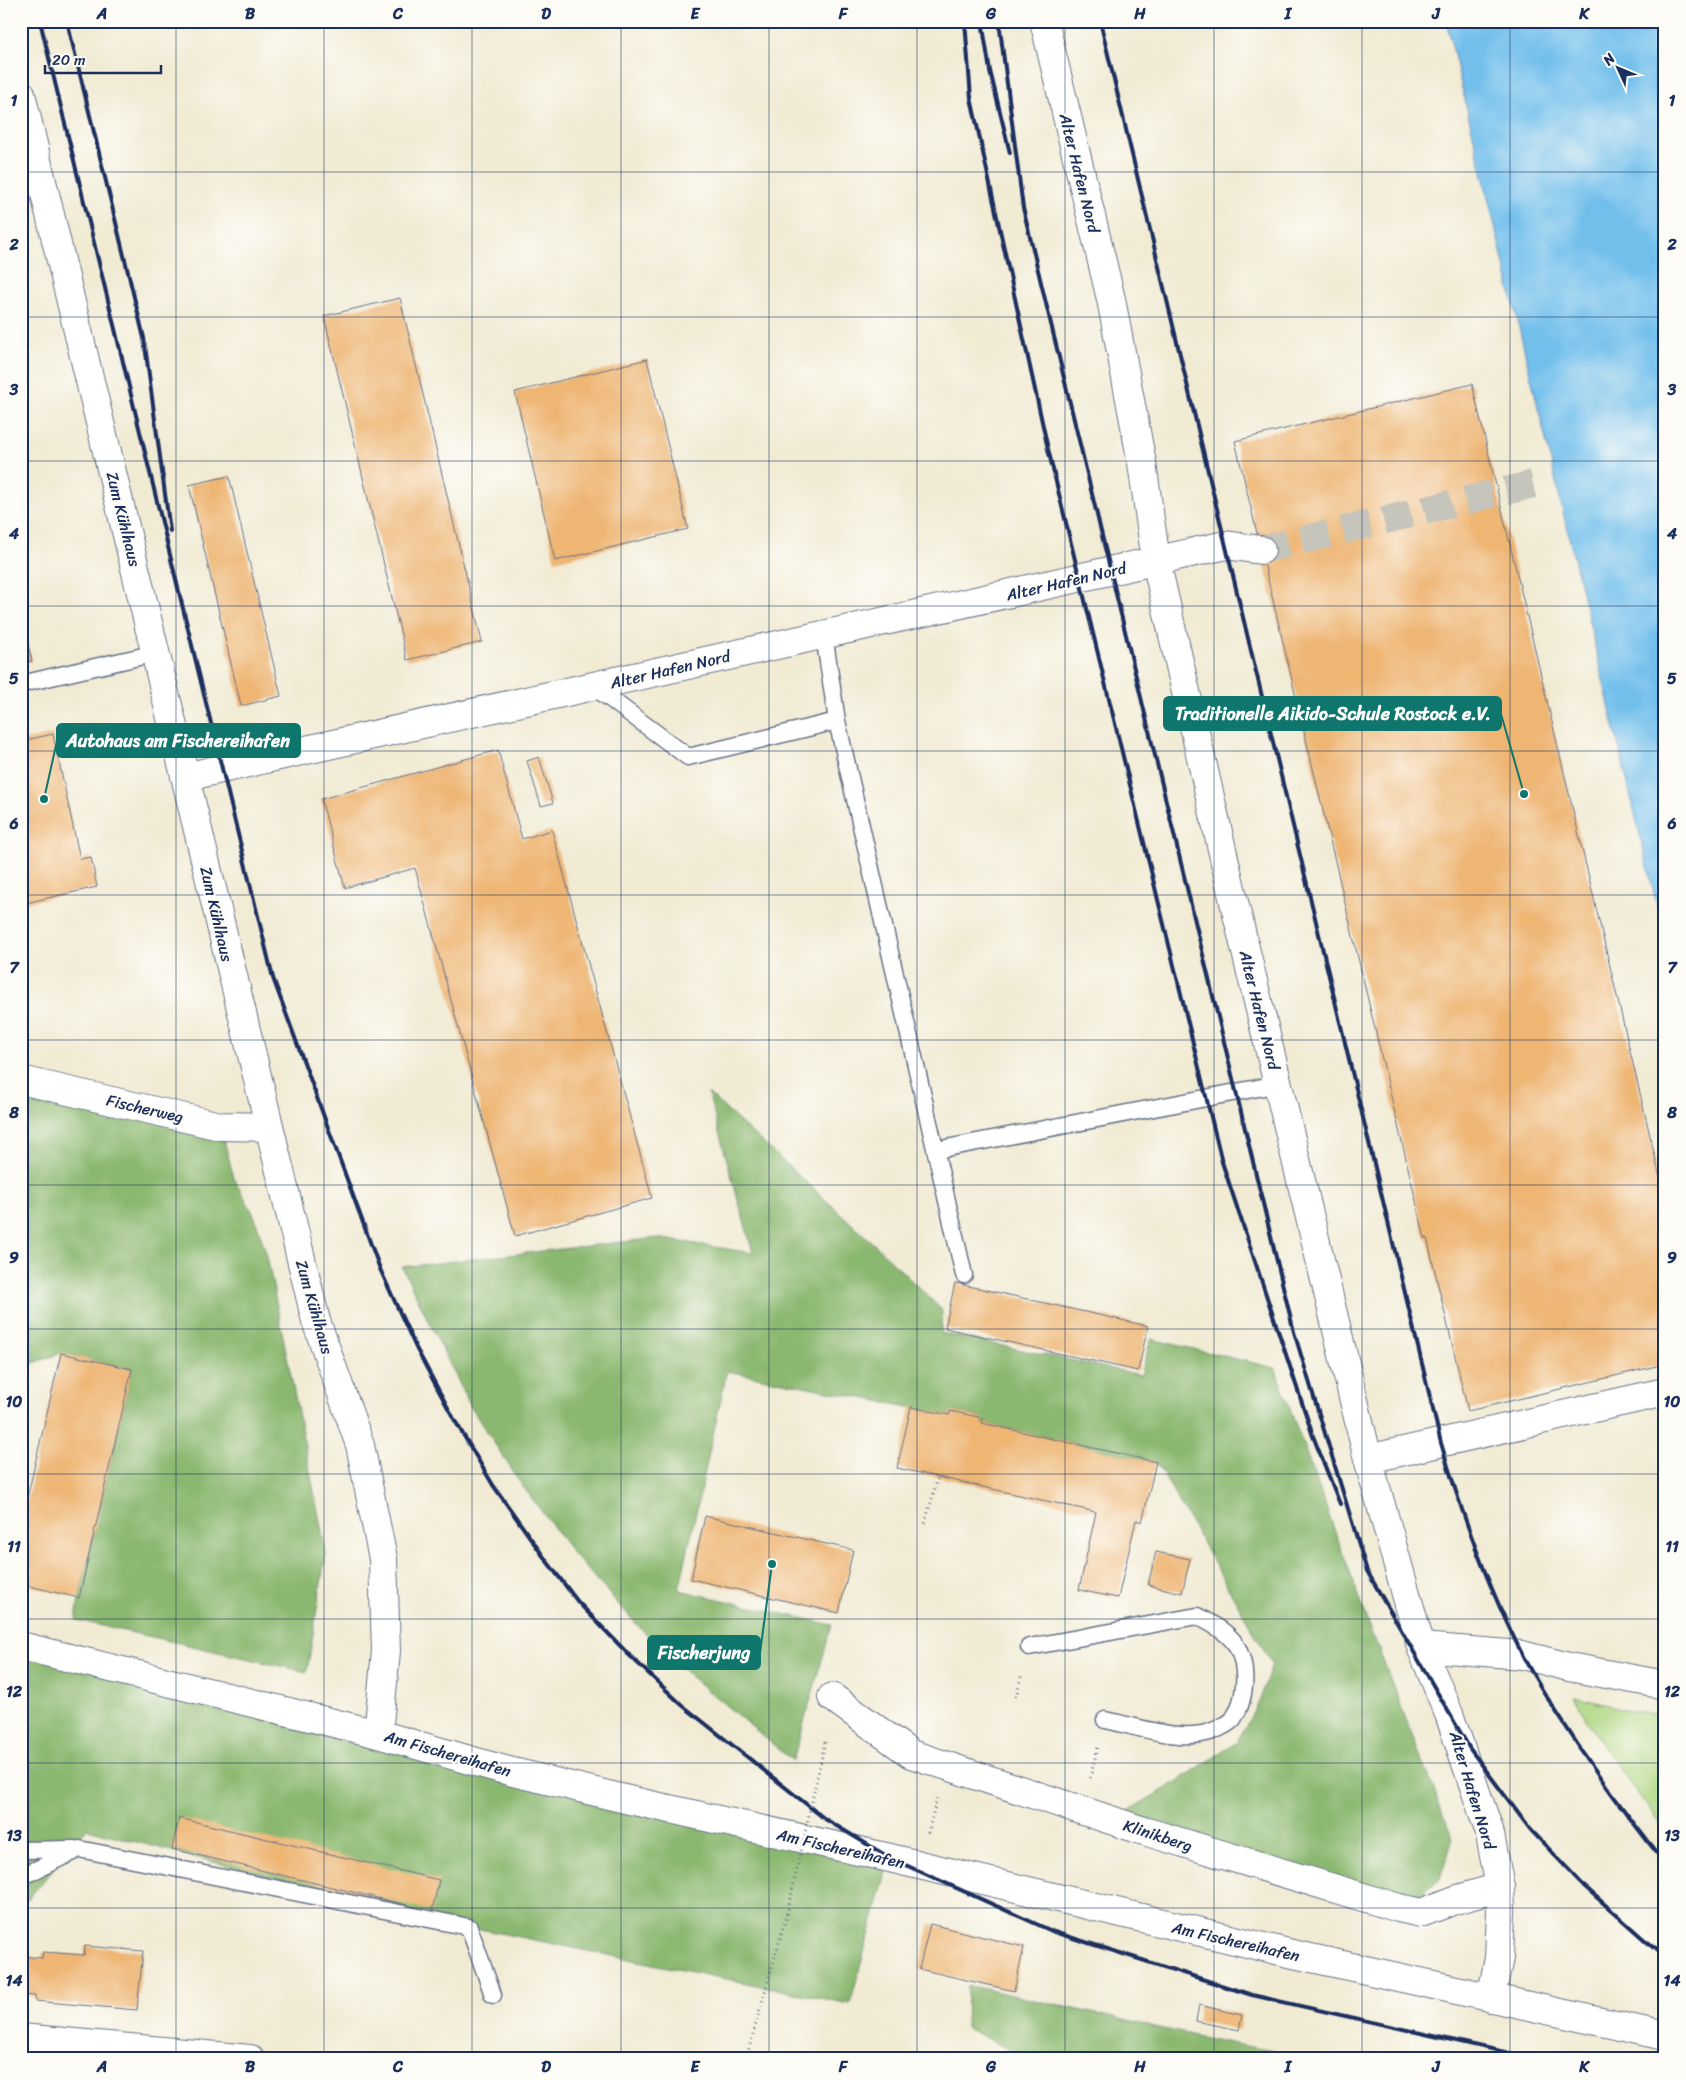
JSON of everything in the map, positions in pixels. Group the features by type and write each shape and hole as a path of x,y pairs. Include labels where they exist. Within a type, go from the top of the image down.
{"street":[{"name":"Alter Hafen Nord","path":"1044,21 1111,299 1142,463 1156,561 1368,1459 1421,1648 1449,1714 1489,1830 1500,1887 1499,1958 1491,1998"},
{"name":"Zum Kühlhaus","path":"21,94 316,1321 360,1445 383,1559 386,1651 378,1734"},
{"name":"Alter Hafen Nord","path":"185,777 1226,545 1261,550"},
{"name":"Fischerweg","path":"21,1080 220,1126 269,1127"},
{"path":"1368,1459 1665,1392"},
{"name":"Am Fischereihafen","path":"21,1646 378,1734 500,1768 629,1800 899,1860 1293,1954 1665,2036"},
{"path":"1421,1648 1522,1655 1568,1668 1664,1682"},
{"name":"Klinikberg","path":"832,1697 911,1754 1144,1831 1399,1908 1421,1913 1455,1900 1500,1887"},
{"path":"21,2038 123,2053 250,2059"}],"lane":[{"path":"824,635 836,721 964,1275"},
{"path":"21,684 156,653"},
{"path":"594,686 688,757 836,721"},
{"path":"936,1150 1278,1084"},
{"path":"1029,1647 1197,1616 1220,1628 1238,1648 1245,1672 1240,1702 1232,1720 1210,1732 1184,1736 1105,1720"},
{"path":"21,1877 79,1849"},
{"path":"21,1850 79,1849 468,1927 493,1995"}],"path":[{"path":"925,1523 938,1477"},
{"path":"746,2059 787,1914 825,1742"},
{"path":"926,1841 944,1765"}],"green space":[{"path":"21,1080 220,1126 234,1178 254,1215 267,1256 326,1552 307,1672 76,1620 79,1598 132,1369 61,1353 28,1365 21,1363"},
{"path":"708,1093 874,1244 942,1310 941,1333 1141,1375 1151,1339 1275,1368 1373,1635 1453,1839 1440,1879 1418,1895 1400,1900 1122,1814 1172,1785 1237,1742 1260,1700 1272,1664 1156,1462 982,1423 982,1418 950,1411 949,1415 727,1371 679,1590 832,1625 793,1761 689,1675 640,1628 575,1556 521,1484 472,1409 402,1267 657,1238 753,1253"},
{"path":"21,1646 890,1858 850,2004 440,1921 87,1829 21,1907"},
{"path":"1574,1697 1665,1718 1665,1830 1600,1743"},
{"path":"967,1985 1200,2037 1314,2059 1031,2059 966,2028"}],"water":[{"path":"1446,21 1665,21 1665,940"}],"building":[{"path":"400,298 482,642 407,660 324,316"},
{"path":"647,359 688,529 555,561 515,392"},
{"path":"1472,384 1661,1182 1665,1203 1665,1364 1468,1411 1427,1238 1425,1239 1235,441"},
{"path":"229,476 281,696 241,706 189,485"},
{"path":"21,616 32,661 21,663"},
{"path":"53,734 80,859 91,857 97,887 21,904 21,741"},
{"path":"498,750 522,839 552,830 652,1198 515,1236 415,868 345,888 321,799"},
{"path":"539,757 553,803 541,806 527,761"},
{"path":"955,1283 1148,1326 1138,1371 945,1328"},
{"path":"61,1353 132,1369 79,1598 21,1584 21,1524"},
{"path":"911,1407 949,1415 950,1411 983,1418 982,1423 1156,1462 1142,1522 1136,1520 1118,1598 1079,1590 1096,1512 897,1468"},
{"path":"705,1516 853,1550 839,1613 691,1579"},
{"path":"1156,1552 1190,1559 1182,1593 1148,1585"},
{"path":"179,1818 439,1880 432,1911 172,1849"},
{"path":"930,1924 1024,1947 1014,1991 919,1969"},
{"path":"85,1946 143,1951 137,2010 35,2001 35,1996 21,1995 21,1956 42,1958 43,1952 84,1955"},
{"path":"1199,2005 1242,2015 1239,2030 1196,2021"}],"tunnel":[{"path":"1261,550 1534,484"}],"railway":[{"path":"40,21 273,978 380,1269 416,1348 454,1419 493,1485 546,1560 578,1602 628,1654 682,1705 825,1819 890,1858 1054,1932 1252,1995 1536,2059"},
{"path":"67,21 144,338 170,531"},
{"path":"965,21 971,98 1048,449 1222,1162 1313,1436 1340,1504"},
{"path":"982,21 990,71 1010,153"},
{"path":"999,21 1023,208 1294,1332 1367,1571 1470,1749 1530,1829 1584,1886 1665,1958"},
{"path":"1100,21 1449,1470 1487,1577 1530,1669 1595,1771 1665,1863"}],"place":[{"name":"Traditionelle Aikido-Schule Rostock e.V.","path":"1524,794"},
{"name":"Autohaus am Fischereihafen","path":"44,799"},
{"name":"Fischerjung","path":"772,1564"}]}
